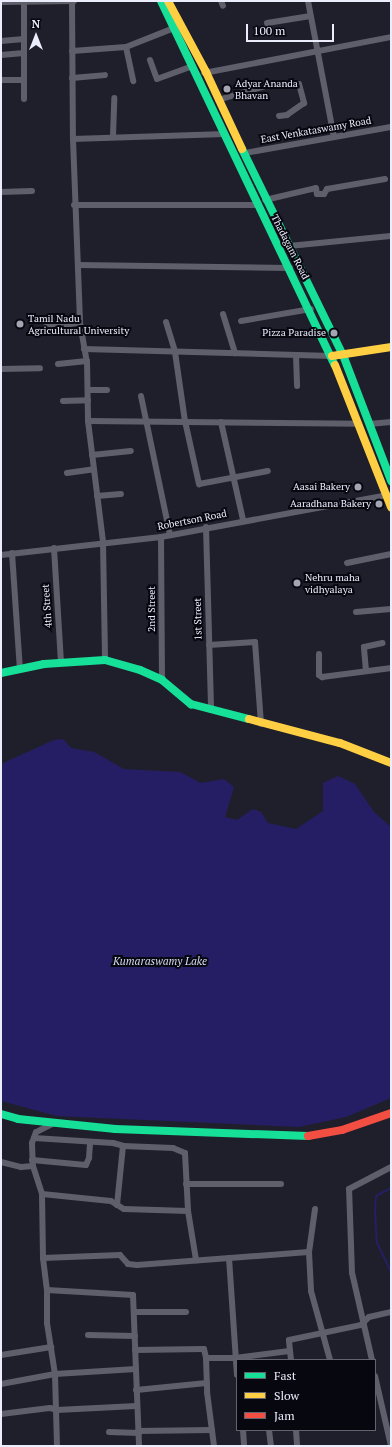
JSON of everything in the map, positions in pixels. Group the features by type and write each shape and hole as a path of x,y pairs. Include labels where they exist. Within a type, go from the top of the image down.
{"main road":[{"name":"Thadagam Road","path":"161,1 193,66 202,73 218,100 245,153 265,200 343,355 391,481"},
{"name":"Thadagam Road","path":"168,1 202,73 225,134 257,205 311,309 332,356 388,495 391,507"},
{"path":"332,356 391,347"},
{"path":"1,673 61,663 105,660 140,670 162,680 191,704 261,724 340,743 391,763"},
{"path":"1,1114 54,1123 115,1129 305,1137 342,1130 391,1113"}],"street":[{"path":"72,1 74,205 80,323 87,361 88,421 103,542 105,660"},
{"path":"1,2 76,1"},
{"path":"308,1 334,137"},
{"path":"24,2 24,99"},
{"path":"267,23 310,16"},
{"path":"72,51 126,47 174,28"},
{"path":"202,73 317,49 391,37"},
{"path":"1,40 24,39"},
{"path":"126,47 133,81"},
{"path":"1,55 24,53"},
{"path":"150,60 157,79 193,66"},
{"path":"72,78 104,75"},
{"path":"1,80 24,80"},
{"path":"218,100 265,86 299,84 304,103 287,116 279,116"},
{"path":"114,98 114,136"},
{"name":"East Venkataswamy Road","path":"245,153 391,127"},
{"path":"73,139 114,136 225,134"},
{"path":"265,200 316,188 317,194 324,194 327,189 385,179"},
{"path":"1,192 32,191"},
{"path":"74,205 257,205"},
{"path":"289,246 391,236"},
{"path":"78,265 290,268"},
{"path":"241,321 311,309"},
{"path":"223,314 235,353"},
{"path":"166,322 175,352 185,421 199,484 268,470"},
{"path":"46,327 80,323"},
{"path":"84,349 332,356"},
{"path":"296,355 297,386"},
{"path":"58,364 87,361"},
{"path":"1,369 40,368"},
{"path":"88,390 107,390"},
{"path":"141,396 170,535"},
{"path":"63,401 88,400"},
{"path":"88,421 359,424"},
{"path":"221,422 243,520"},
{"path":"369,424 391,422"},
{"path":"92,455 131,451"},
{"path":"67,473 94,469"},
{"path":"97,496 121,494"},
{"name":"Robertson Road","path":"1,555 103,542 162,537 243,520 388,495"},
{"name":"1st Street","path":"206,527 211,710"},
{"name":"2nd Street","path":"162,537 162,680"},
{"name":"4th Street","path":"54,548 61,663"},
{"path":"12,553 20,669"},
{"path":"347,563 391,554"},
{"path":"356,612 391,609"},
{"path":"209,645 255,642 261,724"},
{"path":"366,671 364,647 383,643"},
{"path":"319,654 320,676 391,668"},
{"path":"54,1123 36,1132 34,1138 32,1163 42,1194 42,1258 47,1290 47,1323 55,1374 57,1446"},
{"path":"34,1138 78,1140 90,1143 120,1143 124,1146 184,1151 188,1211 196,1260"},
{"path":"1,1162 21,1167 32,1163 86,1165 89,1158 90,1143"},
{"path":"117,1205 124,1146"},
{"path":"372,1359 365,1321 352,1273 348,1189 391,1167"},
{"path":"186,1184 280,1184"},
{"path":"42,1194 111,1201 124,1209 188,1211"},
{"path":"315,1210 309,1252 311,1290 324,1333 330,1359"},
{"path":"42,1258 120,1255 128,1264 136,1264 309,1252"},
{"path":"229,1258 236,1366"},
{"path":"47,1290 133,1296 136,1406 139,1446"},
{"path":"134,1312 186,1312"},
{"path":"291,1359 289,1340 361,1325 369,1317 391,1312"},
{"path":"88,1335 135,1336"},
{"path":"1,1355 51,1347"},
{"path":"135,1350 204,1349 214,1446"},
{"path":"206,1358 263,1358 290,1351"},
{"path":"1,1384 55,1374 136,1369"},
{"path":"136,1390 207,1383"},
{"path":"376,1389 391,1446"},
{"path":"1,1414 50,1408 57,1410 136,1406"},
{"path":"109,1432 212,1430"},
{"path":"242,1431 244,1446"},
{"path":"269,1431 271,1446"},
{"path":"296,1431 297,1446"}],"water":[{"name":"Kumaraswamy Lake","path":"63,739 71,748 94,752 124,769 180,772 201,783 224,779 234,787 225,817 237,820 253,809 261,812 268,823 296,829 323,811 323,783 338,776 355,784 374,812 391,827 391,1098 346,1117 299,1127 57,1116 1,1101 1,764 54,740"}],"waterway":[{"path":"391,1188 376,1196 375,1210 377,1243 391,1272"}],"traffic: fast":[{"path":"161,1 335,365"},
{"path":"242,149 343,355 391,481"},
{"path":"1,673 44,664 105,660 140,670 162,680 191,704 249,719"},
{"path":"1,1114 18,1119 115,1129 308,1136"}],"traffic: slow":[{"path":"168,1 206,72 242,149"},
{"path":"332,356 391,347"},
{"path":"335,365 391,507"},
{"path":"249,719 340,743 391,763"}],"traffic: jam":[{"path":"308,1136 342,1130 391,1113"}],"place":[{"name":"Adyar Ananda Bhavan","path":"227,89"},
{"name":"Tamil Nadu Agricultural University","path":"20,324"},
{"name":"Pizza Paradise","path":"334,333"},
{"name":"Aasai Bakery","path":"358,487"},
{"name":"Aaradhana Bakery","path":"379,504"},
{"name":"Nehru maha vidhyalaya","path":"297,583"}]}
